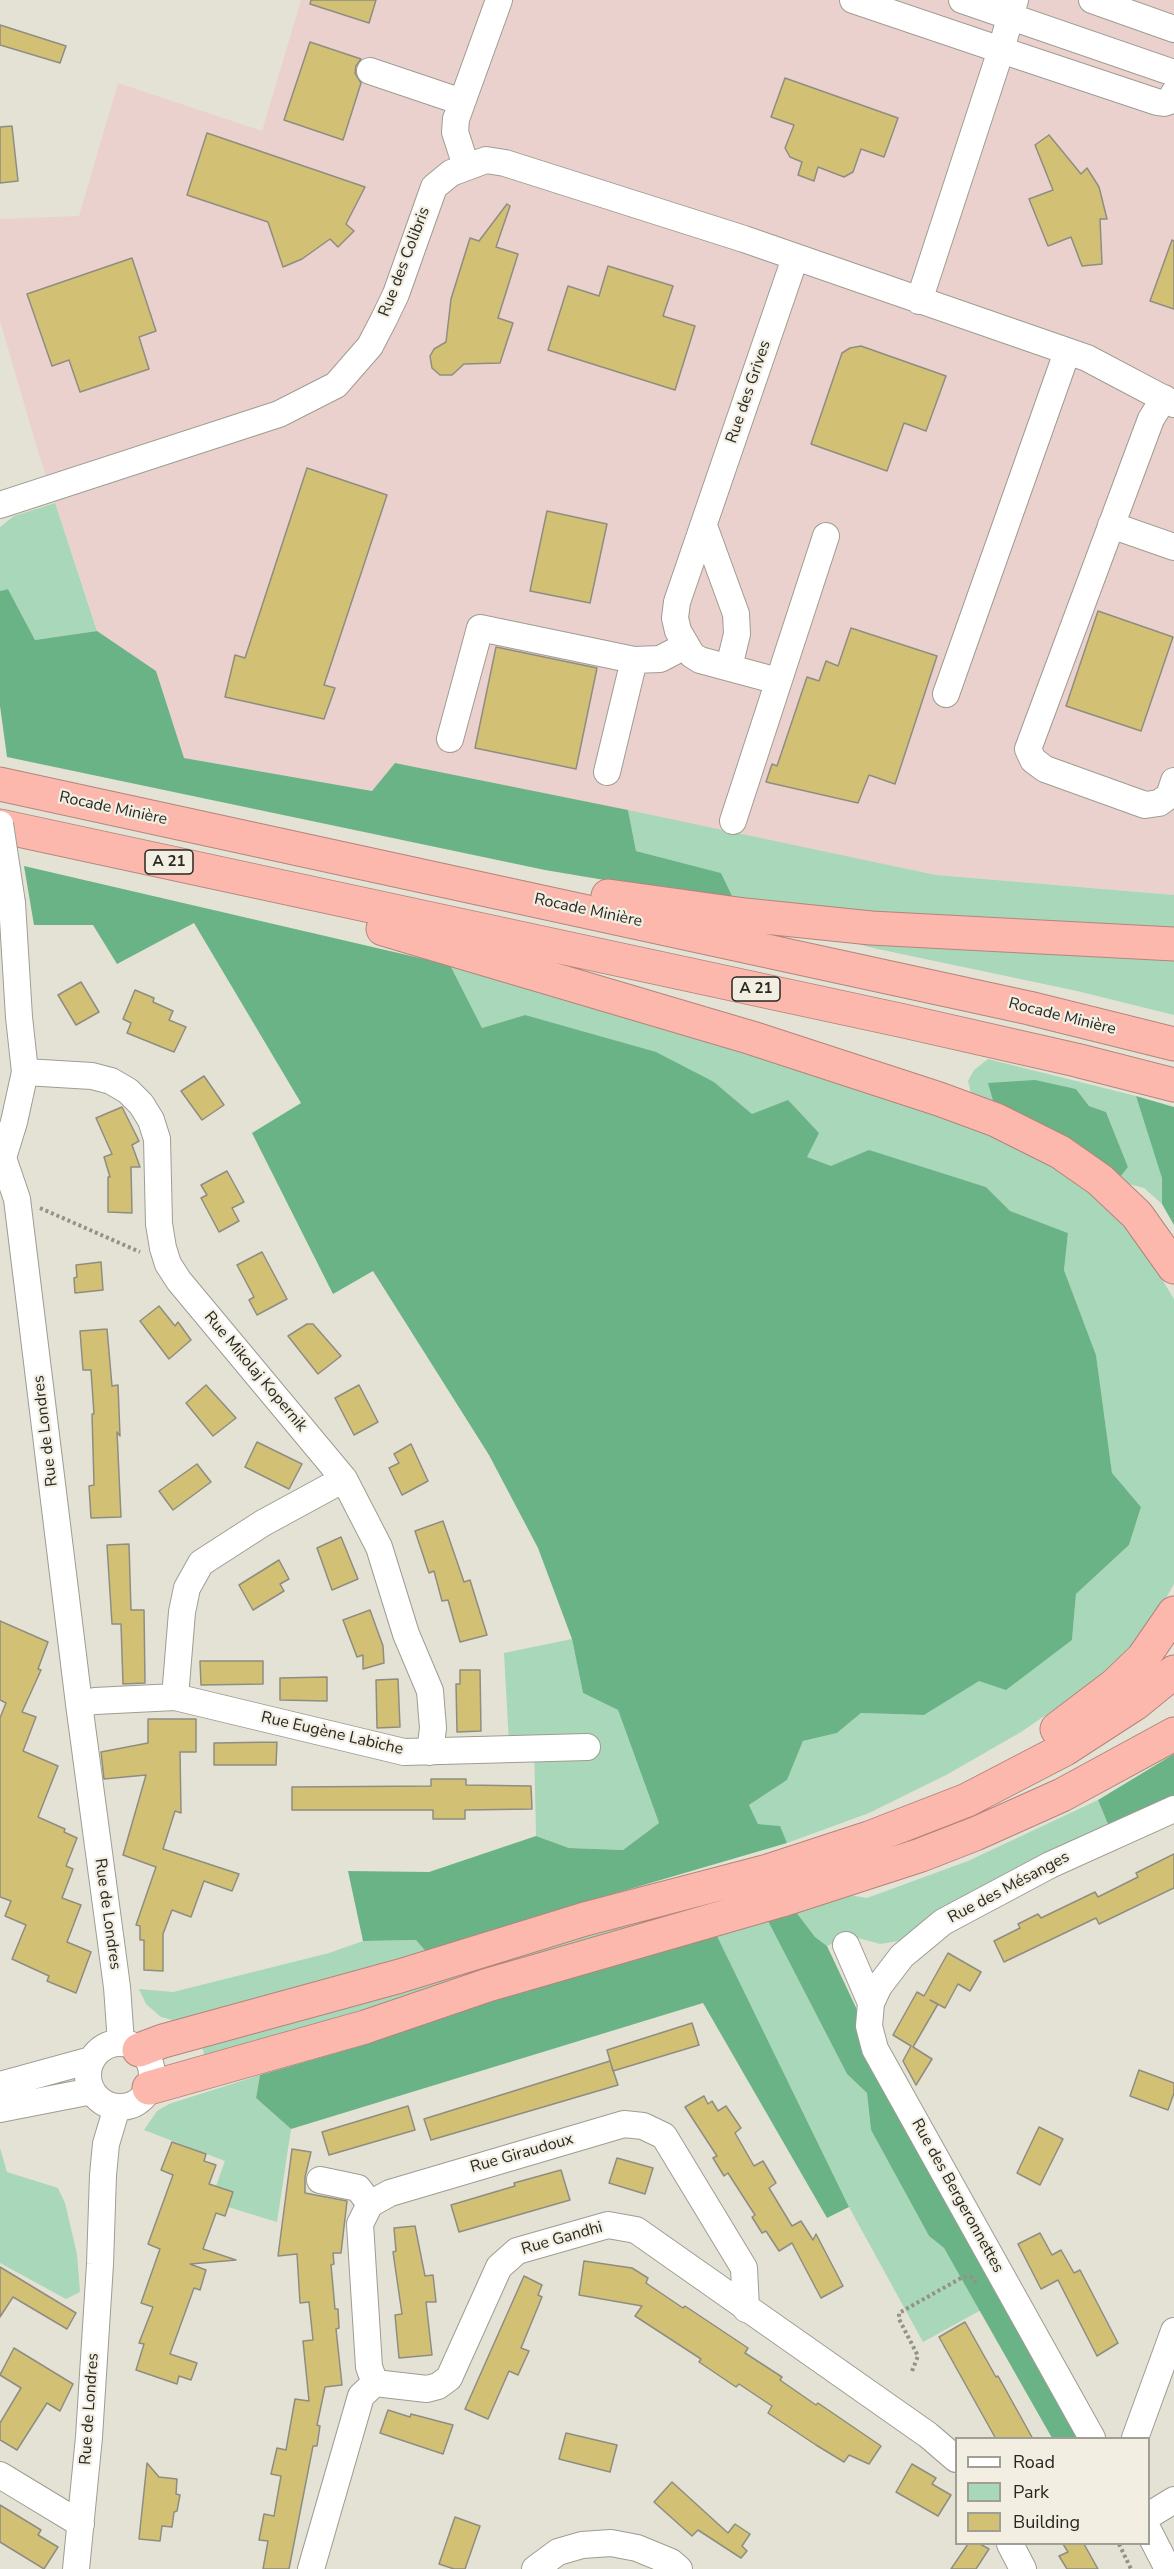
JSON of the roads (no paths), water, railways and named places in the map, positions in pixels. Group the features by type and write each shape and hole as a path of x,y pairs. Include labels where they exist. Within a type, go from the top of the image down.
{"highway":[{"name":"Rocade Minière","path":"0,784 1029,1008 1174,1044"},
{"name":"A 21","path":"0,825 904,1021 1174,1085"},
{"path":"513,895 562,889 745,915 871,928 1174,944"},
{"path":"337,899 367,924 752,1038 996,1120 1060,1152 1100,1180 1137,1215 1174,1267"},
{"path":"967,1800 1029,1747 1078,1715 1115,1685 1143,1658 1174,1613"},
{"path":"130,2046 163,2041 400,1976 585,1919 732,1880 869,1838 967,1800 1065,1749 1136,1703 1174,1672"},
{"path":"1091,1780 1174,1709"},
{"path":"149,2088 365,2027 488,1985 709,1922 932,1851 975,1834 1091,1780 1174,1734"}],"street":[{"path":"466,166 455,132 462,102 499,0"},
{"path":"853,0 1157,102 1170,101 1174,93"},
{"path":"962,0 1012,8 1174,73"},
{"path":"1092,0 1174,28"},
{"path":"919,301 1001,50 1012,8"},
{"path":"370,71 462,102"},
{"name":"Rue des Colibris","path":"7,498 279,414 336,385 370,346 384,319 396,294 434,188 451,173 486,160 505,163 795,258 1087,358 1169,401"},
{"name":"Rue des Grives","path":"685,646 675,618 677,602 795,258"},
{"path":"946,694 1067,352"},
{"path":"1169,401 1151,418 1028,749 1033,760 1045,769 1145,806 1159,803 1169,796 1174,781"},
{"path":"1112,525 1174,547"},
{"path":"704,526 736,614 737,634 729,667"},
{"path":"734,821 826,536"},
{"path":"450,739 480,628 634,660 660,659 685,646 692,655 700,660 778,681"},
{"path":"607,772 634,660"},
{"name":"Rue de Londres","path":"0,825 12,903 25,1072 14,1122 1,1158 17,1198 79,1704 117,1987 130,2046"},
{"name":"Rue Mikolaj Kopernik","path":"25,1072 92,1076 111,1081 128,1091 141,1104 151,1120 157,1139 159,1224 168,1264 344,1479 379,1547 406,1634 430,1691 433,1728 430,1752"},
{"path":"175,1697 182,1612 187,1588 201,1563 263,1523 344,1479"},
{"name":"Rue Eugène Labiche","path":"79,1704 95,1701 175,1697 404,1752 587,1747"},
{"name":"Rue des Mésanges","path":"871,2003 879,1986 902,1956 944,1922 1050,1865 1174,1809"},
{"name":"Rue des Bergeronnettes","path":"846,1945 871,2003 869,2026 875,2049 1091,2437"},
{"path":"0,2085 91,2060 104,2047 130,2046 151,2067 149,2088 142,2098 130,2105 117,2107 99,2099 92,2091 88,2081 91,2060"},
{"path":"0,2109 92,2091"},
{"name":"Rue de Londres","path":"76,2569 100,2264 103,2175 106,2144 117,2107"},
{"name":"Rue Giraudoux","path":"370,2204 390,2193 624,2124 643,2126 664,2136 744,2268 746,2309"},
{"path":"311,2569 361,2396 375,2383 369,2367 360,2224 370,2204 358,2188 320,2180"},
{"name":"Rue Gandhi","path":"375,2383 428,2389 438,2386 449,2378 499,2267 517,2251 608,2225 636,2230 928,2435 955,2457"},
{"path":"1136,2437 1174,2331"},
{"path":"0,2475 81,2524"},
{"path":"1150,2515 1174,2500"},
{"path":"1150,2532 1167,2569"},
{"path":"535,2569 558,2552 582,2545 611,2543 638,2548 670,2562 679,2569"},
{"path":"1011,2545 1023,2569"}]}
